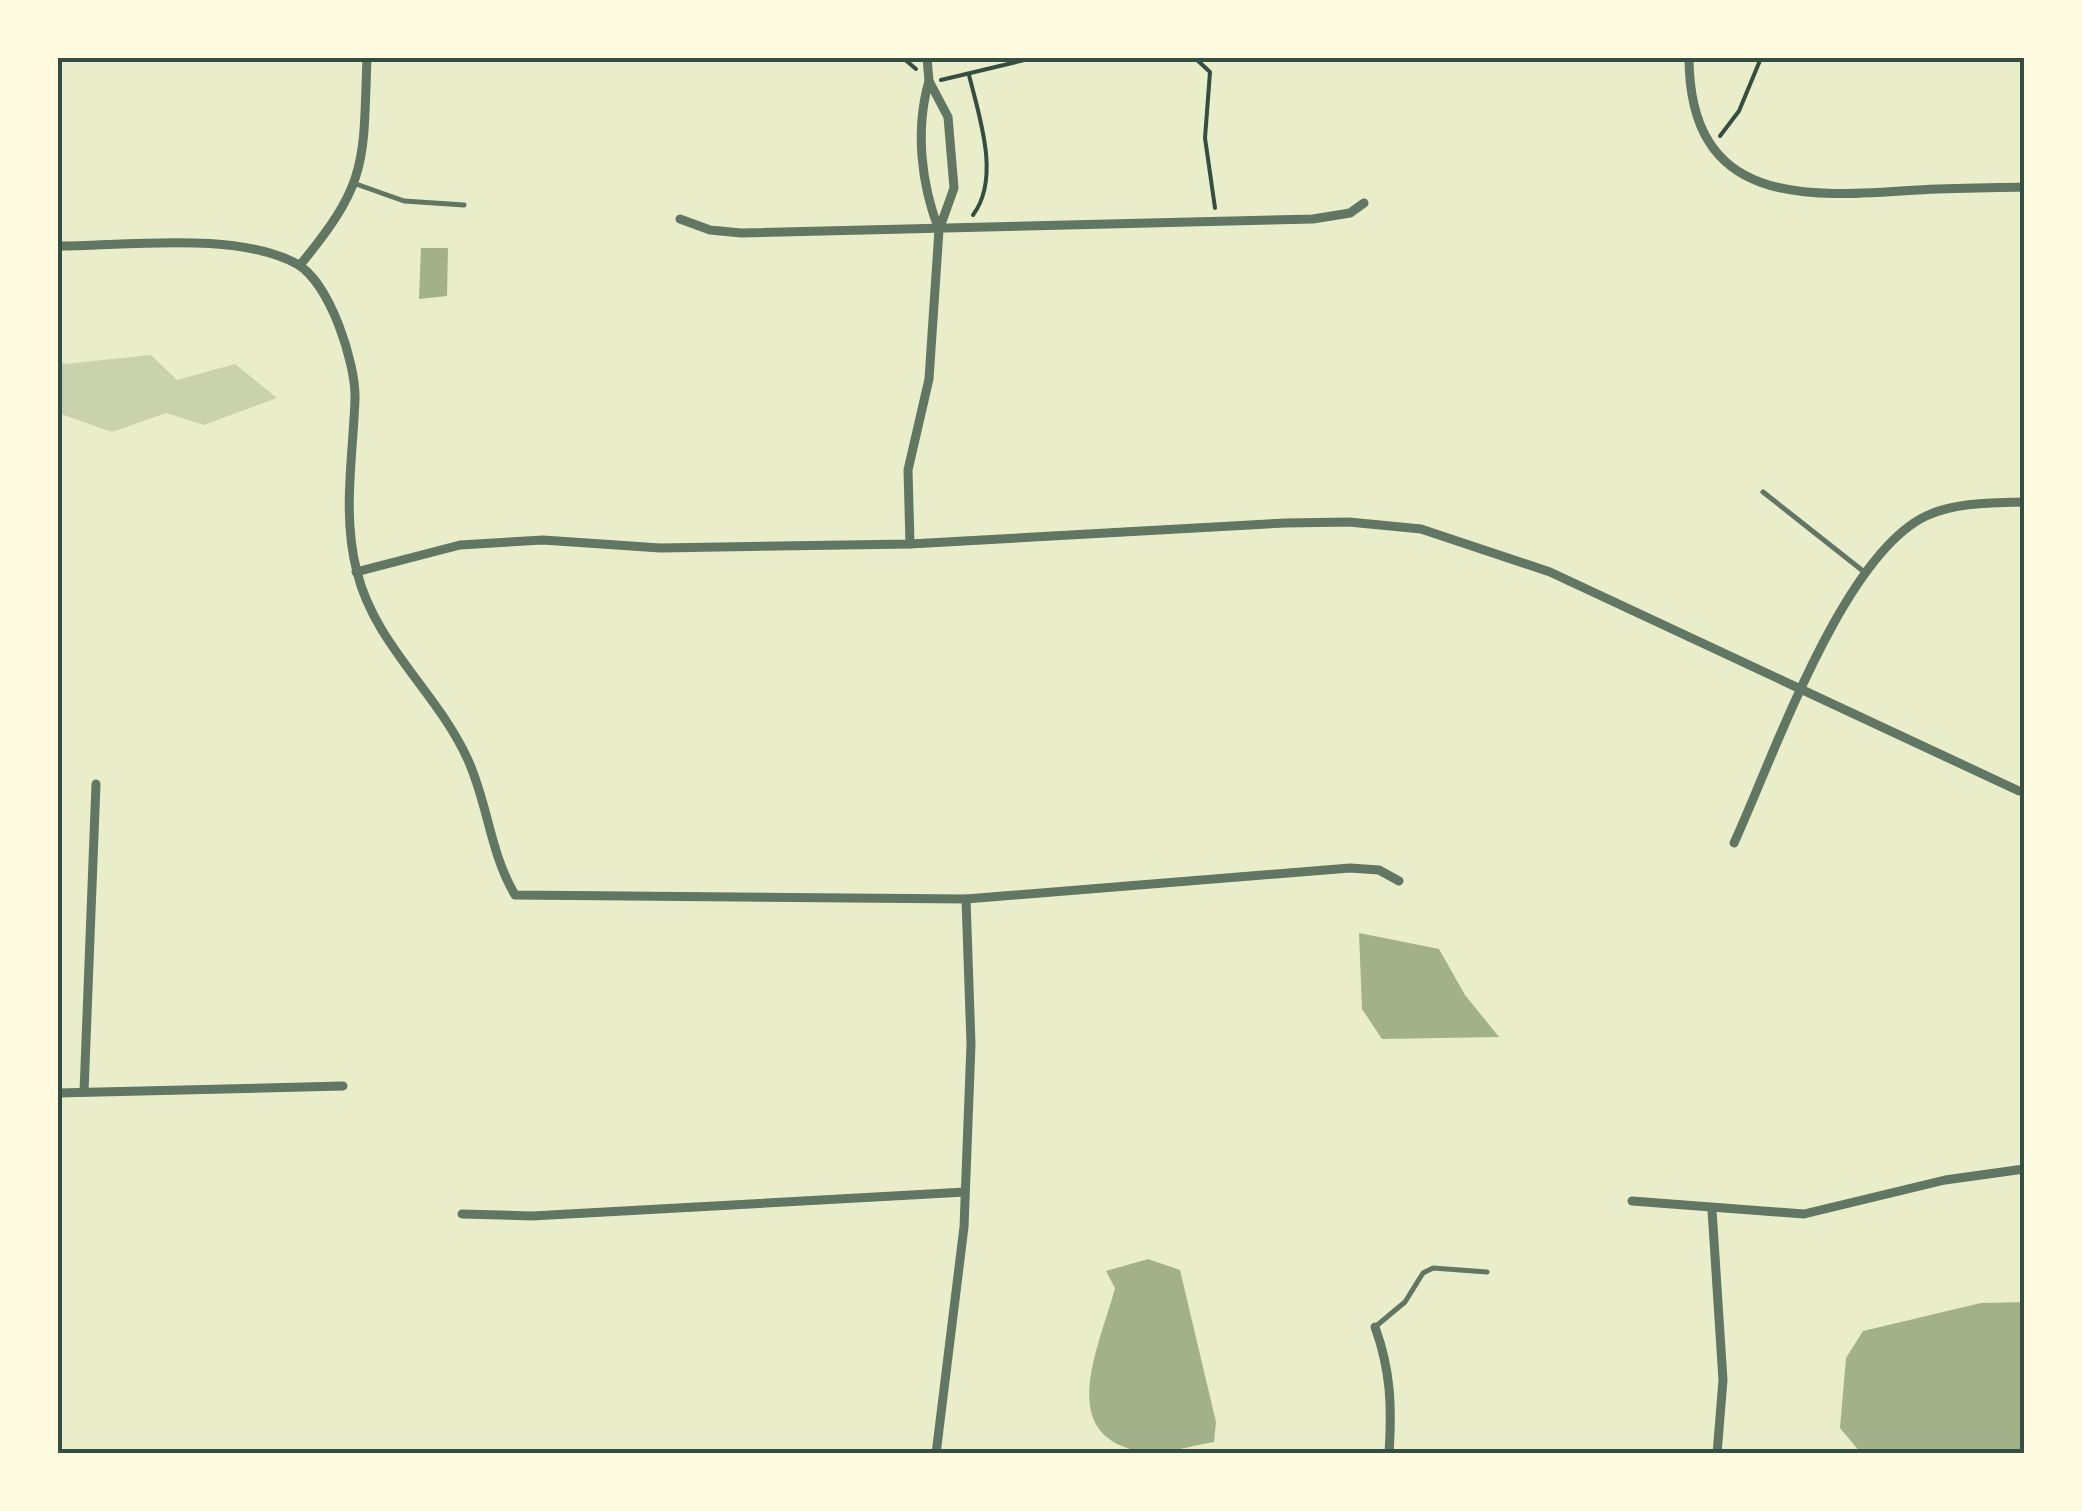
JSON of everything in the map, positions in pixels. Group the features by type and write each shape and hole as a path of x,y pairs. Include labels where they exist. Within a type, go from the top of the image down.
{"street":[{"path":"300,266 340,216 356,184 363,158 367,58"},
{"path":"910,544 908,470 929,379 939,230 954,188 948,117 929,81 926,58"},
{"path":"1688,58 1694,109 1717,156 1737,173 1760,184 1798,193 2024,187"},
{"path":"929,81 921,110 925,180 939,230"},
{"path":"680,219 710,230 741,233 939,230 1314,220 1350,213 1364,203"},
{"path":"58,246 220,245 252,250 300,266 336,315 351,353 355,395 348,502 356,572 375,622 436,704 468,760 499,868 516,895 966,898 1350,868 1380,870 1399,881"},
{"path":"1734,842 1863,571 1895,536 1928,515 1966,505 2024,502"},
{"path":"356,572 460,545 544,540 660,548 910,544 1285,523 1349,522 1422,530 1550,572 2019,791"},
{"path":"84,1092 96,784"},
{"path":"936,1454 958,1303 965,1192 970,1044 966,898"},
{"path":"58,1093 342,1086"},
{"path":"1632,1201 1804,1214 1945,1180 2024,1169"},
{"path":"462,1214 532,1216 965,1192"},
{"path":"1712,1210 1724,1380 1717,1454"},
{"path":"1375,1326 1390,1366 1389,1454"}],"lane":[{"path":"356,184 404,202 464,205"},
{"path":"1763,492 1863,571"},
{"path":"1375,1326 1405,1302 1423,1273 1433,1268 1487,1272"}],"path":[{"path":"929,81 1033,58"},
{"path":"1195,58 1210,72 1205,138 1218,222"},
{"path":"1204,64 1211,58"},
{"path":"1717,156 1722,129 1739,112 1761,58"},
{"path":"939,230 976,214 987,188 969,75"}],"shaded area":[{"path":"421,248 448,248 447,296 419,299"},
{"path":"151,355 177,380 235,364 277,398 204,425 166,413 112,432 61,414 58,475 58,361 65,364"},
{"path":"1359,933 1439,949 1465,995 1499,1037 1382,1039 1362,1009"},
{"path":"1148,1259 1180,1270 1216,1422 1214,1442 1145,1452 1116,1444 1099,1429 1091,1410 1093,1362 1115,1288 1106,1271"},
{"path":"2024,1302 2021,1450 1861,1453 1840,1428 1846,1358 1863,1331 1981,1303"}]}
